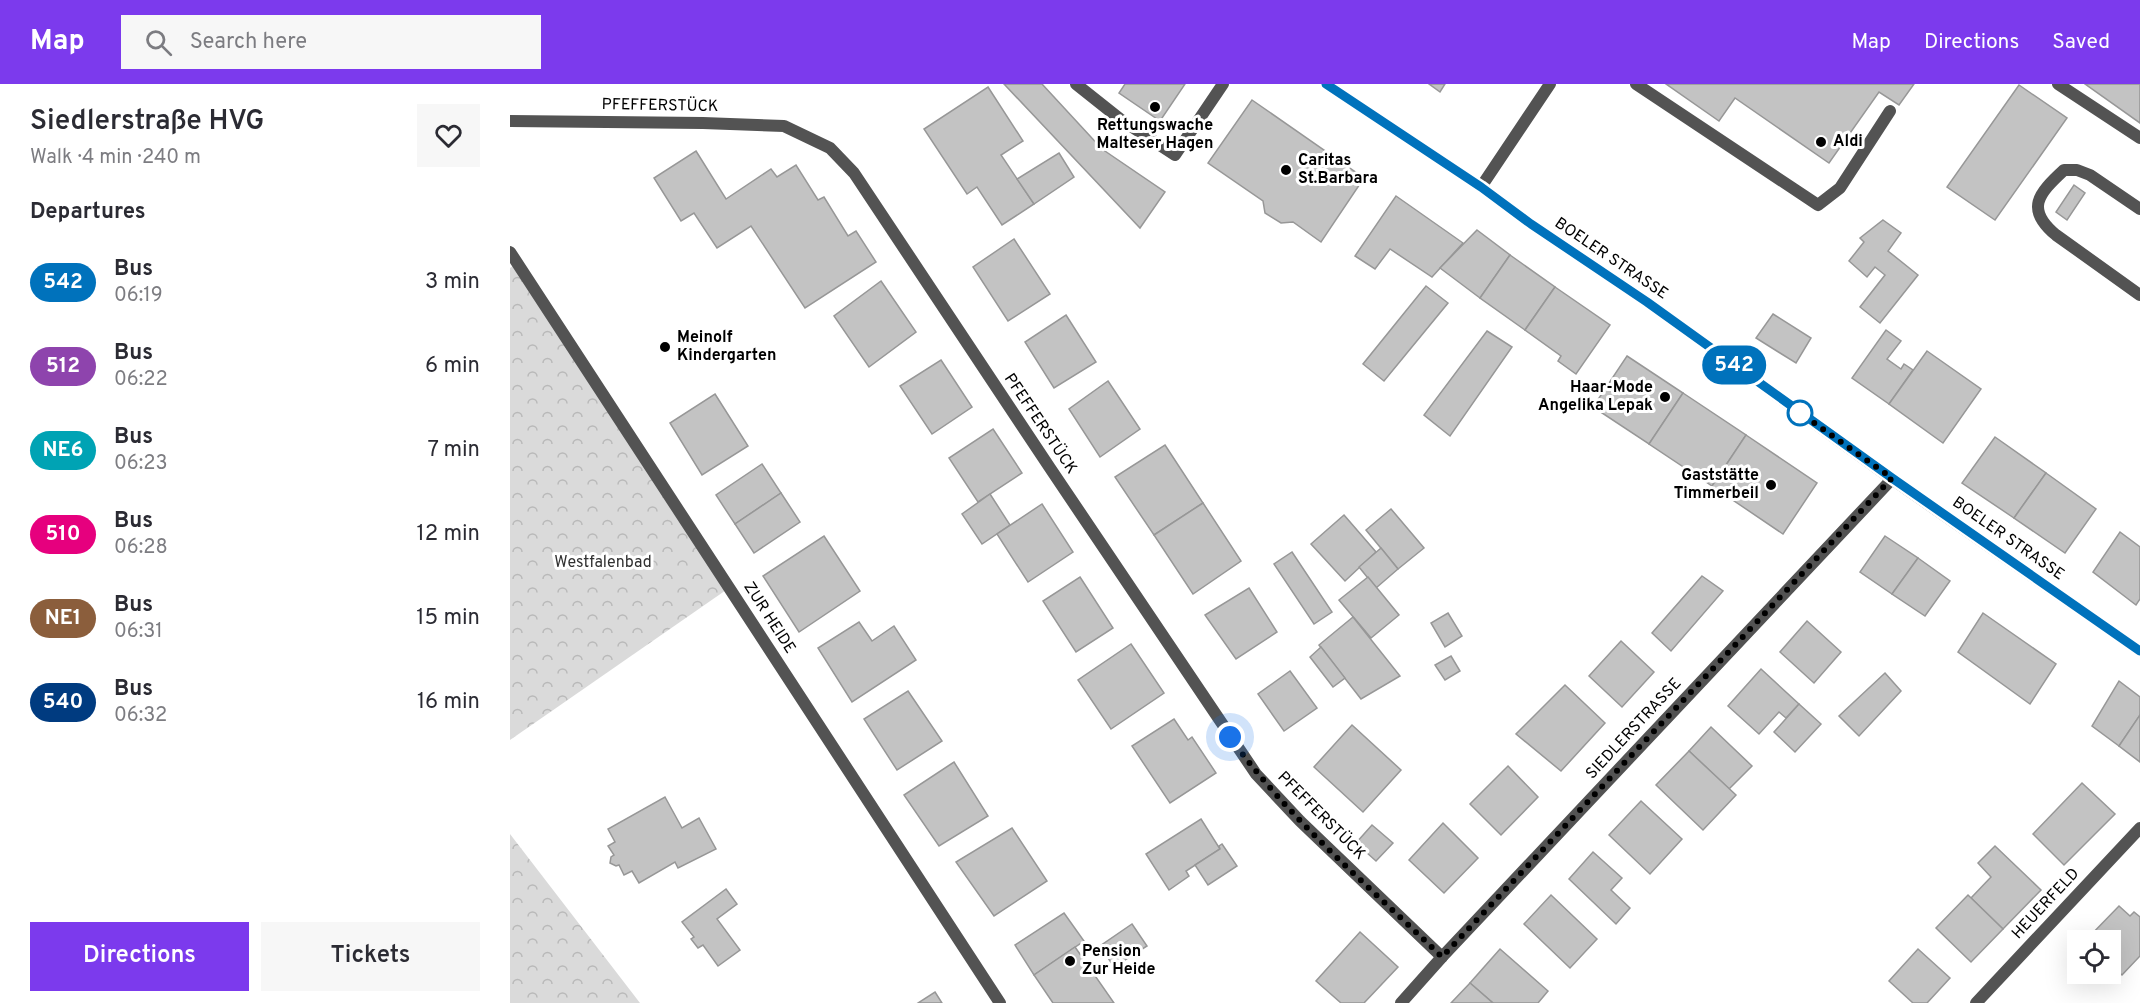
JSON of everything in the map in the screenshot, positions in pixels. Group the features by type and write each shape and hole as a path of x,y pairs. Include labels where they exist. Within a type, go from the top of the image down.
{"street":[{"path":"1076,84 1120,119 1175,155 1223,84"},
{"name":"BOELER STRASSE","path":"1326,84 1481,187 2140,651"},
{"path":"1481,187 1551,84"},
{"path":"1636,84 1818,205 1840,188 1890,111"},
{"path":"2058,84 2140,138"},
{"name":"PFEFFERSTÜCK","path":"510,121 784,126 830,148 854,173 1056,478 1257,774 1300,821 1442,957"},
{"path":"2140,209 2090,175 2077,170 2064,170 2051,182 2037,202 2037,213 2043,224 2055,235 2140,295"},
{"name":"ZUR HEIDE","path":"510,252 1000,1003"},
{"name":"SIEDLERSTRASSE","path":"1401,1003 1892,478"},
{"name":"HEUERFELD","path":"1976,1003 2140,828"}],"green space":[{"name":"Westfalenbad","path":"517,263 729,588 510,740 510,268"},
{"path":"510,834 640,1003 510,1003"}],"building":[{"path":"1004,84 1042,84 1102,149 1165,192 1140,228"},
{"name":"Rettungswache Malteser Hagen","path":"1125,84 1185,84 1160,121 1119,93"},
{"path":"1429,84 1445,84 1440,92"},
{"name":"Aldi","path":"1666,84 1914,84 1899,105 1879,92 1829,163 1735,98 1719,121"},
{"path":"2085,84 2140,84 2140,123"},
{"path":"2019,85 2067,118 1995,220 1947,187"},
{"path":"988,87 1023,141 1001,155 1034,204 1002,225 977,187 967,194 924,129"},
{"name":"Caritas St.Barbara","path":"1252,100 1364,178 1321,242 1293,222 1281,223 1265,213 1263,201 1208,163"},
{"path":"696,151 726,199 771,169 777,177 796,165 818,200 824,197 848,236 856,231 876,262 805,308 751,226 717,248 694,213 681,221 654,178"},
{"path":"1059,153 1074,177 1034,204 1017,179"},
{"path":"2074,185 2085,193 2067,220 2056,212"},
{"path":"1396,196 1463,243 1432,277 1390,249 1375,269 1355,256"},
{"path":"1883,220 1901,233 1888,251 1918,275 1880,323 1860,307 1885,275 1875,267 1867,277 1849,261 1864,242 1860,238"},
{"path":"1477,230 1510,255 1480,298 1440,268"},
{"path":"1014,239 1050,294 1008,321 973,267"},
{"path":"1510,255 1555,287 1525,330 1480,298"},
{"path":"881,281 916,332 869,367 834,316"},
{"path":"1426,286 1448,303 1384,381 1363,364"},
{"path":"1555,287 1610,325 1576,374 1558,361 1561,356 1525,330"},
{"path":"1773,314 1811,338 1796,363 1756,338"},
{"path":"1066,315 1096,362 1054,388 1025,342"},
{"path":"1886,330 1901,341 1887,359 1901,369 1904,364 1913,370 1889,404 1852,378"},
{"path":"1487,331 1512,347 1450,436 1424,415"},
{"path":"1927,351 1981,389 1943,443 1889,404"},
{"path":"1627,356 1683,393 1649,444 1593,407"},
{"path":"941,360 972,407 932,434 900,386"},
{"path":"1108,381 1140,429 1100,457 1069,409"},
{"path":"1683,393 1746,435 1712,486 1649,444"},
{"path":"715,394 748,446 702,475 670,423"},
{"path":"993,429 1022,473 978,502 949,458"},
{"path":"1746,435 1817,483 1783,534 1712,486"},
{"path":"1995,437 2046,473 2014,518 1962,483"},
{"path":"1165,445 1203,503 1154,535 1115,477"},
{"path":"762,464 781,493 735,524 716,495"},
{"path":"2046,473 2096,509 2065,553 2014,518"},
{"path":"781,493 800,522 754,553 735,524"},
{"path":"990,494 1010,525 982,544 962,514"},
{"path":"1203,503 1241,561 1193,594 1154,535"},
{"path":"1042,504 1073,552 1028,582 997,534"},
{"path":"1391,509 1424,548 1398,569 1366,530"},
{"path":"1344,515 1376,552 1345,581 1311,544"},
{"path":"2120,532 2140,547 2140,599 2136,605 2093,572"},
{"path":"824,536 860,591 799,632 763,576"},
{"path":"1885,536 1918,558 1892,594 1860,572"},
{"path":"1381,548 1398,569 1376,588 1359,567"},
{"path":"1292,552 1332,612 1314,624 1274,564"},
{"path":"1918,558 1950,581 1925,616 1892,594"},
{"path":"1702,576 1723,591 1671,651 1652,633"},
{"path":"1080,577 1113,628 1076,652 1043,601"},
{"path":"1368,577 1399,615 1371,638 1339,600"},
{"path":"1249,588 1277,632 1236,659 1205,615"},
{"path":"1448,613 1462,636 1445,647 1431,623"},
{"path":"1983,613 2056,664 2030,704 1958,652"},
{"path":"1353,617 1400,676 1361,699 1319,645"},
{"path":"1807,621 1841,652 1814,683 1780,652"},
{"path":"859,622 872,641 894,626 916,660 852,702 818,648"},
{"path":"1621,641 1654,672 1622,707 1589,676"},
{"path":"1131,644 1164,693 1111,729 1078,680"},
{"path":"1321,647 1345,678 1333,687 1310,657"},
{"path":"1451,656 1460,671 1445,680 1435,665"},
{"path":"1761,669 1799,704 1786,718 1779,712 1759,734 1728,706"},
{"path":"1290,671 1317,708 1284,731 1258,694"},
{"path":"1885,673 1901,691 1859,736 1839,716"},
{"path":"2119,681 2140,697 2140,715 2119,746 2092,726"},
{"path":"1565,685 1605,723 1561,771 1516,734"},
{"path":"908,691 942,741 897,770 864,719"},
{"path":"1799,704 1821,724 1795,752 1774,732"},
{"path":"2140,715 2140,762 2119,746"},
{"path":"1174,719 1188,740 1192,737 1216,773 1170,803 1132,746"},
{"path":"1352,725 1401,770 1363,812 1314,767"},
{"path":"1711,727 1752,766 1729,789 1689,751"},
{"path":"1689,751 1736,795 1703,830 1656,785"},
{"path":"954,762 988,816 939,846 904,795"},
{"path":"1508,766 1538,797 1501,835 1470,804"},
{"path":"2082,783 2115,814 2064,865 2033,834"},
{"path":"665,797 682,828 699,818 716,849 678,868 675,862 639,883 632,871 624,875 619,865 610,863 614,855 608,846 615,842 608,829"},
{"path":"1641,801 1682,839 1650,874 1609,835"},
{"path":"1201,819 1220,849 1186,871 1189,876 1169,890 1146,854"},
{"path":"1443,823 1478,858 1444,893 1409,860"},
{"path":"1372,825 1393,843 1376,861 1356,843"},
{"path":"1012,828 1047,881 994,916 956,862"},
{"path":"1222,844 1237,866 1208,885 1195,865 1220,849 1219,846"},
{"path":"1995,846 2041,890 2003,929 1971,898 1991,877 1978,863"},
{"path":"1593,852 1622,878 1611,890 1630,908 1616,924 1569,879"},
{"path":"726,889 737,904 717,919 740,950 718,966 703,945 698,948 691,939 694,937 682,922"},
{"path":"1551,895 1597,939 1570,968 1524,924"},
{"path":"1968,895 2003,929 1971,962 1936,928"},
{"path":"2119,906 2130,916 2134,912 2140,917 2140,956 2122,975 2121,930 2096,930"},
{"path":"1064,913 1084,941 1034,975 1015,945"},
{"path":"1132,924 1147,946 1114,967 1100,946"},
{"path":"1360,932 1398,967 1364,1003 1341,1003 1316,981"},
{"name":"Pension Zur Heide","path":"1075,947 1114,1003 1053,1003 1034,975"},
{"path":"1500,949 1548,991 1538,1003 1493,1003 1470,983"},
{"path":"1918,949 1950,978 1927,1003 1913,1003 1889,981"},
{"path":"1470,983 1493,1003 1451,1003"},
{"path":"935,992 942,1003 918,1003"}],"bus line":[{"name":"542","path":"1326,84 1481,187 1531,224 1647,302 1892,478 2140,651"}],"place":[{"name":"Rettungswache Malteser Hagen","path":"1155,107"},
{"name":"Aldi","path":"1821,142"},
{"name":"Caritas St.Barbara","path":"1286,170"},
{"name":"Meinolf Kindergarten","path":"665,347"},
{"name":"Haar-Mode Angelika Lepak","path":"1665,397"},
{"name":"Gaststätte Timmerbeil","path":"1771,485"},
{"name":"Pension Zur Heide","path":"1070,961"}],"route":[{"path":"1230,737 1257,774 1300,821 1442,957 1892,478 1800,413"}]}
